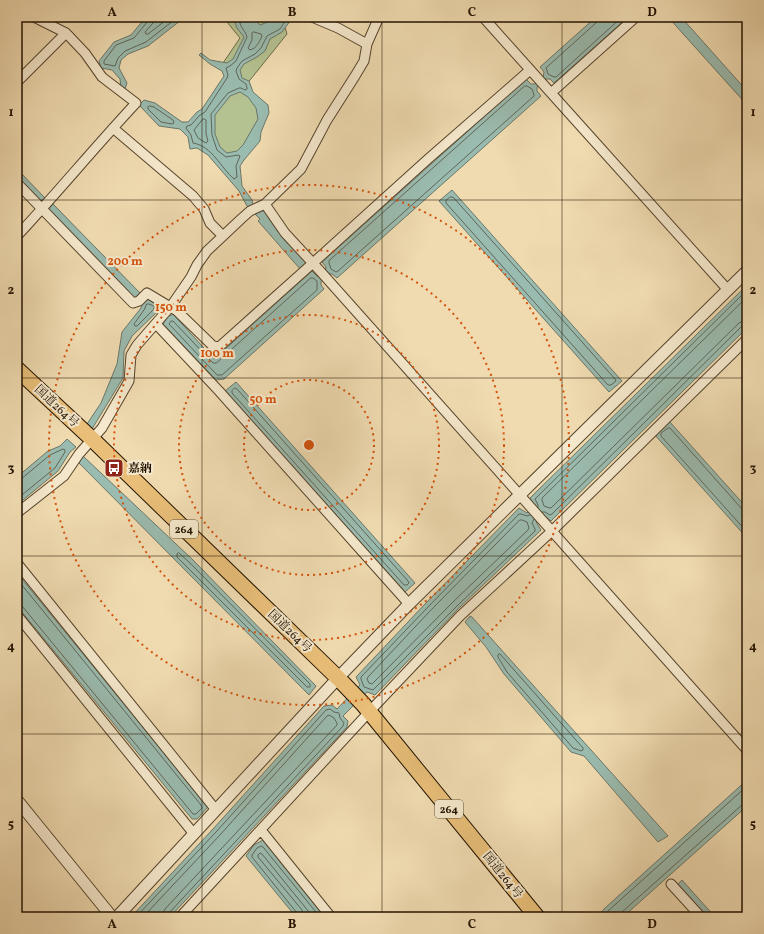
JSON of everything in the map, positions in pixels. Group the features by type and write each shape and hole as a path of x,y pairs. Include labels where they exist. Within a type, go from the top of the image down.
{"highway":[{"name":"国道264号","path":"17,369 92,439 350,690 365,706 538,917"}],"street":[{"path":"17,236 136,104 102,77 85,53 66,33 34,17"},
{"path":"312,17 338,28 367,44"},
{"path":"17,513 64,476 79,454 102,428 129,380 131,355 137,345 167,311 207,251 301,169 327,120 364,60 367,44 379,17"},
{"path":"483,17 728,290"},
{"path":"551,93 636,17"},
{"path":"17,82 66,33"},
{"path":"17,183 133,303 139,301 147,293 167,311 178,311 213,346 219,346 530,70"},
{"path":"113,128 193,196 204,209 210,223 223,236"},
{"path":"258,208 285,233 324,275 747,750"},
{"path":"117,917 338,678 409,604 747,271"},
{"path":"156,324 219,391 409,604"},
{"path":"180,917 261,830 365,706 552,531 747,339"},
{"path":"17,563 216,810"},
{"path":"17,615 194,834"},
{"path":"17,800 112,917"},
{"path":"261,830 331,917"},
{"path":"671,884 701,917"}],"green space":[{"path":"229,17 282,17 287,34 246,85 264,117 229,174 188,131 229,76 221,66 240,38 227,22"}],"water":[{"path":"147,17 185,17 148,46 128,54 121,60 119,68 127,83 125,89 121,88 120,79 112,70 101,68 99,61 114,42 131,35"},
{"path":"236,17 254,17 260,25 273,20 274,17 292,17 282,32 270,39 265,51 244,64 240,70 242,78 249,81 253,92 268,105 269,113 261,132 260,141 240,166 242,186 252,200 253,204 258,210 264,211 278,232 304,259 306,264 300,269 258,221 260,219 247,206 239,191 208,155 197,148 190,149 188,137 180,129 159,126 139,105 144,100 155,103 182,122 188,122 197,112 202,109 224,76 222,71 199,55 201,53 210,60 227,63 233,59 244,37 237,28 234,20","holes":["240,92 248,97 256,108 258,119 243,145 237,151 227,153 220,147 215,134 215,115 230,96"]},
{"path":"596,17 628,17 554,83 550,79 545,79 537,87 537,91 541,96 337,278 332,274 329,274 321,281 321,285 324,289 224,379 216,380 163,324 167,318 159,312 156,313 132,336 124,351 123,378 92,429 87,424 101,403 117,364 122,332 141,308 143,301 148,299 160,305 162,309 170,316 173,314 214,359 312,271 318,277 326,267 322,262 526,79 531,84 535,84 543,77 544,72 540,67"},
{"path":"668,17 681,17 747,91 747,105"},
{"path":"17,169 45,198 41,201 17,176"},
{"path":"452,190 622,381 609,392 439,201"},
{"path":"53,204 140,293 135,298 48,209"},
{"path":"747,285 747,328 551,521 544,515 536,522 541,530 459,608 375,695 367,692 343,716 348,721 347,727 170,917 131,917 324,706 332,705 337,709 360,685 356,677 425,604 519,508 527,513 535,507 530,498"},
{"path":"236,382 415,583 405,592 225,391"},
{"path":"669,421 747,508 747,538 654,434"},
{"path":"67,439 76,447 70,452 58,471 17,505 17,477 48,451 60,446"},
{"path":"83,456 193,560 316,686 309,695 79,463"},
{"path":"17,573 208,807 197,819 192,819 17,606"},
{"path":"470,616 668,836 658,842 584,756 571,752 504,674 486,647 465,622"},
{"path":"747,780 747,806 623,917 597,917 605,908"},
{"path":"263,840 325,917 296,917 246,856 254,845"},
{"path":"682,880 715,917 707,917 678,884"}],"place":[{"name":"嘉納","path":"114,468"}]}
